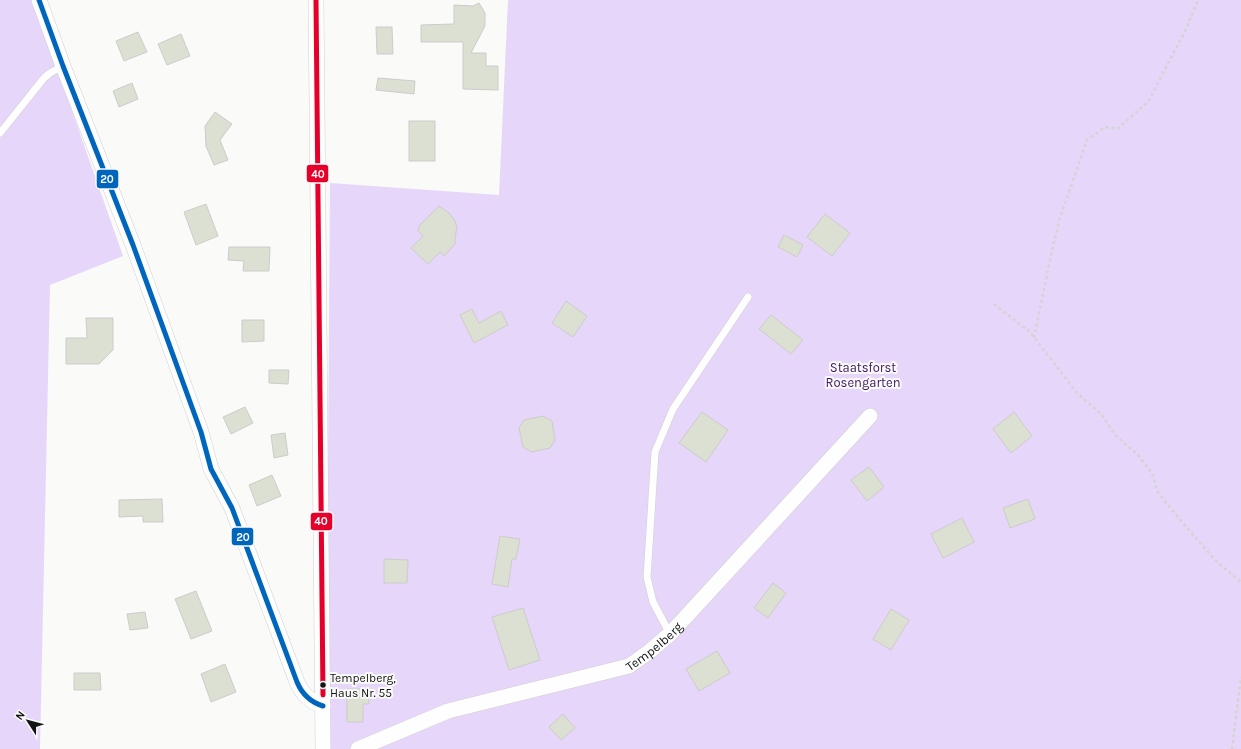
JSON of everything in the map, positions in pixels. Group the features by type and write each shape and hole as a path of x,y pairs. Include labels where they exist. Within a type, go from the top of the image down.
{"street":[{"path":"39,0 63,66 139,259 202,432 212,469 232,508 297,682 308,698 314,703 323,706"},
{"path":"316,0 323,749"},
{"name":"Tempelberg","path":"358,749 448,712 629,666 650,652 670,634 870,416"}],"lane":[{"path":"0,133 44,78 53,70 63,66"},
{"path":"670,634 653,602 648,577 655,452 673,409 748,297"}],"path":[{"path":"1034,338 1058,225 1088,140 1105,127 1117,129 1148,102 1186,29 1198,0"},
{"path":"994,304 1030,332 1078,393 1102,415 1115,435 1138,455 1152,473 1157,492 1181,521 1215,560 1241,582"},
{"path":"1232,749 1241,677"}],"green space":[{"path":"0,0 33,0 123,256 50,285 40,749 0,749"},
{"name":"Staatsforst Rosengarten","path":"508,0 1241,0 1241,749 326,749 330,183 499,195"}],"building":[{"path":"479,3 485,13 485,26 471,53 486,53 486,66 498,66 498,90 463,89 463,42 421,42 421,25 454,24 454,5 473,6"},
{"path":"376,27 392,27 393,54 377,54"},
{"path":"138,32 147,52 124,61 116,41"},
{"path":"181,34 190,56 167,65 158,44"},
{"path":"378,78 415,81 414,94 376,90"},
{"path":"132,83 138,99 119,107 113,91"},
{"path":"215,112 232,124 220,140 228,160 214,165 206,146 205,126"},
{"path":"409,121 435,121 435,161 409,161"},
{"path":"206,204 218,236 196,245 184,212"},
{"path":"439,206 449,213 455,221 457,228 455,244 444,256 440,252 428,264 411,248 423,236 418,231 419,226"},
{"path":"825,214 850,233 832,256 807,237"},
{"path":"784,235 803,245 797,257 778,247"},
{"path":"229,247 270,247 269,271 243,271 244,261 228,260"},
{"path":"566,301 587,316 573,337 552,323"},
{"path":"472,309 479,323 501,311 508,325 474,343 460,315"},
{"path":"771,315 803,340 791,354 759,329"},
{"path":"86,318 113,318 113,350 99,364 66,364 66,338 87,338"},
{"path":"242,320 264,320 264,341 242,342"},
{"path":"269,370 289,370 288,384 269,383"},
{"path":"245,407 253,423 231,434 223,417"},
{"path":"702,412 728,430 706,462 679,443"},
{"path":"1014,412 1032,436 1011,453 993,429"},
{"path":"543,416 552,421 555,440 550,448 532,452 523,447 519,428 524,420"},
{"path":"285,433 288,455 274,458 271,435"},
{"path":"869,467 884,487 867,501 851,480"},
{"path":"272,475 281,496 257,506 249,485"},
{"path":"162,499 163,522 143,522 143,516 119,517 119,500"},
{"path":"1028,499 1035,519 1010,528 1003,508"},
{"path":"962,518 974,542 943,558 931,534"},
{"path":"500,536 520,539 516,559 512,559 508,587 492,584"},
{"path":"384,559 408,560 407,583 384,583"},
{"path":"773,583 786,593 768,618 754,608"},
{"path":"196,591 212,631 191,639 175,599"},
{"path":"523,608 540,660 509,670 492,617"},
{"path":"891,609 909,620 891,650 873,639"},
{"path":"145,612 148,628 130,630 127,614"},
{"path":"717,651 730,673 699,691 686,669"},
{"path":"225,664 236,692 211,702 201,674"},
{"path":"74,673 100,673 101,690 74,690"},
{"path":"347,689 368,689 369,704 363,704 363,722 347,722"},
{"path":"563,714 575,728 561,740 549,727"}],"transit line":[{"name":"20","path":"39,0 63,66 133,245 201,432 211,469 232,508 297,682 304,694 310,700 323,706"},
{"name":"40","path":"316,0 323,695"}],"place":[{"name":"Tempelberg, Haus Nr. 55","path":"323,685"}]}
